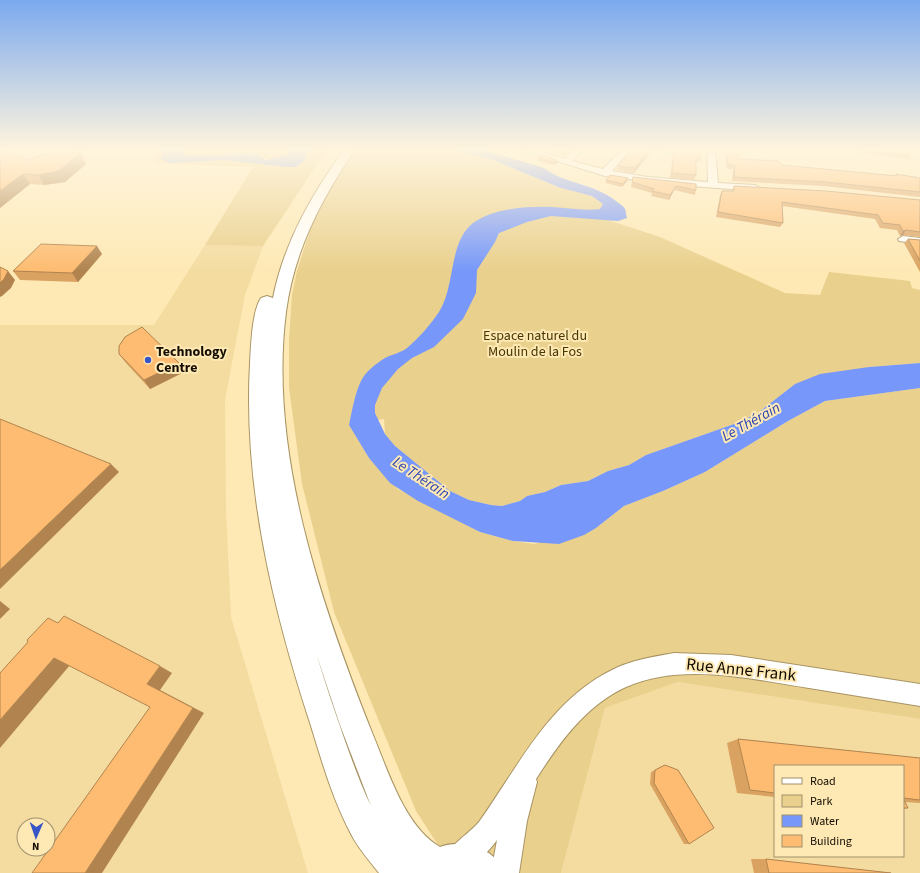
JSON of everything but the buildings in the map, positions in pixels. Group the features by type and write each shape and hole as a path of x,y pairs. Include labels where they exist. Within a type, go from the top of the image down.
{"main road":[{"path":"311,189 299,206 290,226 265,310 261,336 258,384 264,478 273,534 295,630 321,712 343,776 359,816 374,842 399,873"},
{"path":"322,189 300,231 288,267 279,308 275,355 274,384 279,445 297,549 347,706 382,793 398,827 418,852 432,862 453,867"}],"street":[{"path":"903,239 920,241"},
{"name":"Rue Anne Frank","path":"453,867 481,840 551,736 583,702 610,683 624,676 652,666 683,663 728,665 920,694"},
{"name":"Rue Anne Frank","path":"505,873 514,821 530,767"}],"shaded area":[{"path":"205,245 263,246 245,295 225,400 226,510 231,617 308,873 0,873 0,325 154,325"},
{"path":"678,682 920,719 920,873 561,873 605,708"}],"green space":[{"path":"240,189 301,189 263,246 205,245"},
{"name":"Espace naturel du Moulin de la Fos","path":"330,189 564,189 592,196 603,204 600,209 591,210 608,220 660,237 785,293 820,295 829,272 910,281 912,288 920,290 920,363 869,367 795,384 758,413 737,423 646,455 629,465 608,471 588,481 561,485 545,492 527,496 520,501 502,506 469,500 450,491 395,446 385,434 384,419 349,424 369,458 398,489 480,532 513,541 534,544 596,528 624,506 663,491 705,472 788,421 825,401 920,388 920,719 678,682 605,708 561,873 456,873 416,811 334,612 302,484 289,388 289,339 292,295 297,271 313,221"}],"water":[{"name":"Le Thérain","path":"564,189 598,190 623,207 627,218 618,221 551,216 527,222 499,233 477,270 476,293 463,319 434,347 412,358 398,369 382,388 375,405 375,413 385,434 395,446 450,491 469,500 502,506 520,501 527,496 545,492 561,485 588,481 608,471 629,465 646,455 737,423 758,413 795,384 820,374 869,367 920,363 920,388 825,401 788,421 705,472 663,491 624,506 596,528 584,535 559,544 513,541 480,532 418,501 390,483 369,458 349,425 355,397 365,374 382,360 407,348 420,336 436,317 448,290 456,253 460,242 465,231 473,223 490,214 511,209 552,207 582,210 600,209 603,204 592,196"}],"place":[{"name":"Technology Centre","path":"148,360"}]}
